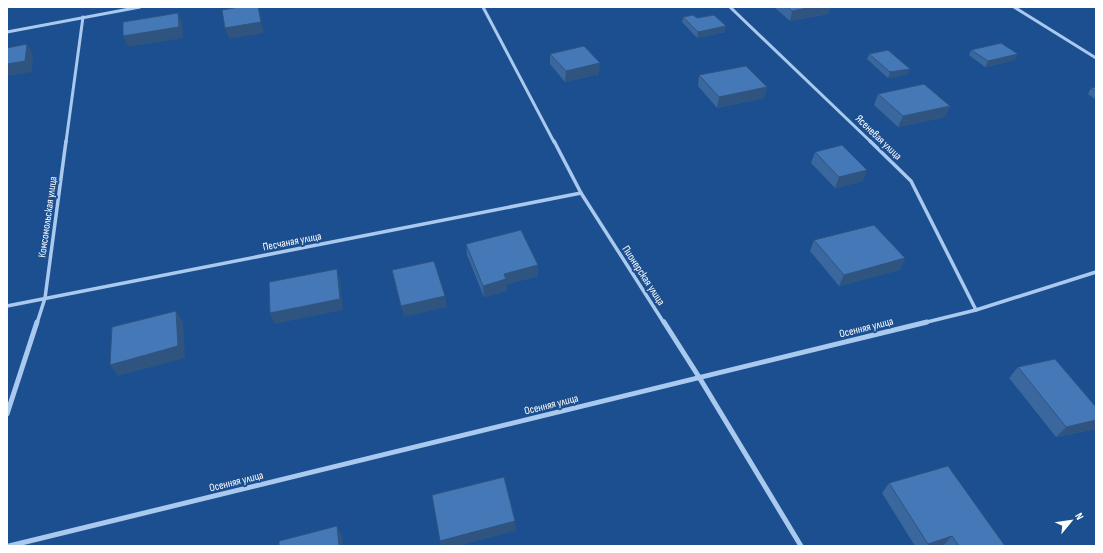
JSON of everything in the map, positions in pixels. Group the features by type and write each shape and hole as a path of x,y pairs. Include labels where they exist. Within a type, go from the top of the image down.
{"street":[{"path":"7,32 140,7"},
{"name":"Пионерская улица","path":"483,7 581,193 699,377 801,546"},
{"name":"Ясеневая улица","path":"730,7 911,181 976,310"},
{"path":"1014,7 1096,58"},
{"name":"Комсомольская улица","path":"7,414 45,298 83,17"},
{"name":"Песчаная улица","path":"7,306 581,193"},
{"name":"Осенняя улица","path":"8,546 976,310 1096,272"}],"building":[{"path":"239,7 258,7 261,22 225,28 222,10"},
{"path":"788,7 813,7 792,11"},
{"path":"178,13 179,27 123,36 123,22"},
{"path":"693,15 697,18 714,15 726,26 698,32 683,17"},
{"path":"1001,43 1018,54 988,61 971,50"},
{"path":"27,44 25,61 7,64 7,48"},
{"path":"584,46 600,63 566,71 550,54"},
{"path":"888,50 910,69 890,72 869,54"},
{"path":"746,66 767,87 719,97 699,75"},
{"path":"924,84 950,106 903,116 878,94"},
{"path":"842,145 867,170 839,177 815,152"},
{"path":"874,225 905,258 844,275 814,240"},
{"path":"521,230 538,265 504,274 506,279 483,286 466,244"},
{"path":"434,261 445,296 401,306 392,270"},
{"path":"337,269 340,299 270,313 269,282"},
{"path":"176,311 178,346 110,365 112,327"},
{"path":"1055,359 1096,407 1096,420 1066,427 1018,367"},
{"path":"948,466 1005,546 959,546 952,536 928,544 889,483"},
{"path":"504,477 515,521 440,541 432,495"},
{"path":"337,526 339,546 279,546 279,541"}]}
